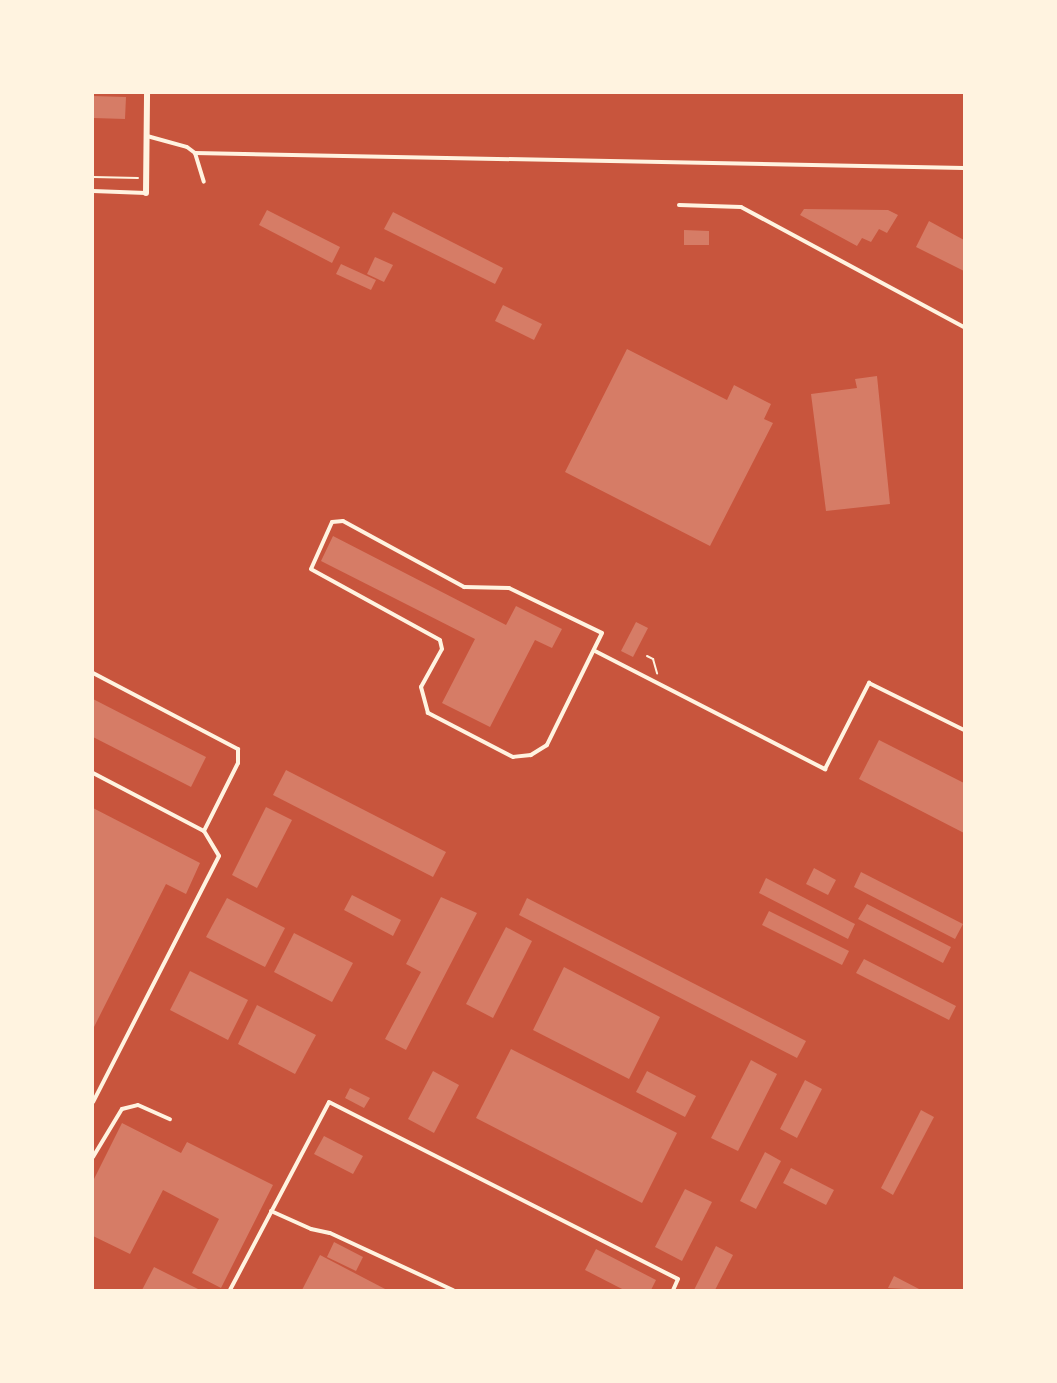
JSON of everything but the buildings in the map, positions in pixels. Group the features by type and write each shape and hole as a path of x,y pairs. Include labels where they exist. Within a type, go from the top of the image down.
{"street":[{"path":"146,193 147,93"}],"lane":[{"path":"147,136 188,147 195,153 204,182"},
{"path":"195,153 964,168"},
{"path":"93,191 146,193"},
{"path":"679,205 741,207 964,327"},
{"path":"343,521 464,587 509,588 597,629 602,637 596,651 547,745 531,755 508,756 436,720 423,705 421,687 442,649 440,640 313,573 311,563 332,522 343,521"},
{"path":"596,651 825,769 869,683 964,730"},
{"path":"93,673 238,748 238,763 204,831"},
{"path":"93,773 204,831 219,856 93,1102"},
{"path":"230,1290 329,1102 678,1279 673,1290"},
{"path":"93,1157 122,1109 138,1105 170,1119"},
{"path":"271,1211 311,1230 330,1233 453,1290"}],"path":[{"path":"93,177 147,178"},
{"path":"647,656 653,659 661,678"}]}
